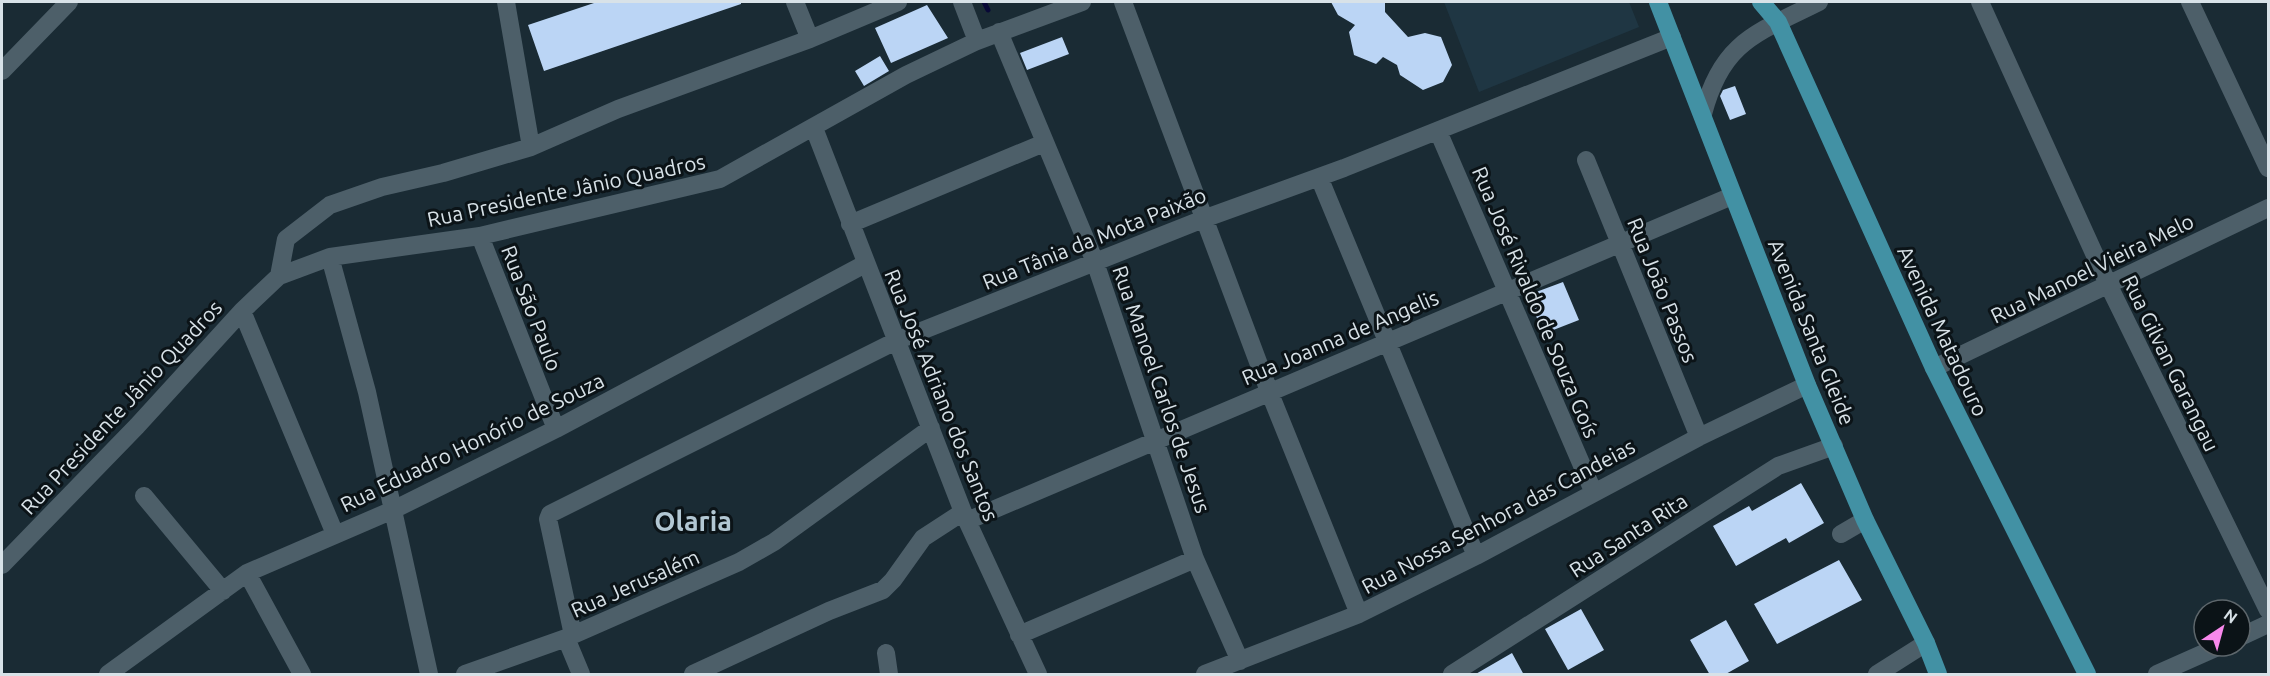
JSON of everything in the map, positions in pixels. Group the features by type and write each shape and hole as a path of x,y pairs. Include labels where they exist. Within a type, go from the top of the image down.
{"main road":[{"name":"Avenida Santa Gleide","path":"1658,2 1807,385 1865,520 1926,643 1938,675"},
{"path":"1761,2 1778,22"},
{"name":"Avenida Matadouro","path":"1778,22 1934,368 2087,675"}],"street":[{"path":"2,71 69,2"},
{"path":"506,2 531,147"},
{"path":"795,2 810,39"},
{"path":"279,276 286,238 323,208 382,187 443,173 531,147 618,109 810,39 898,2"},
{"path":"962,2 977,41"},
{"name":"Rua Presidente Jânio Quadros","path":"2,566 137,426 242,311 279,276 330,257 480,236 720,179 906,75 977,41 1082,2"},
{"path":"1123,2 1206,218 1269,391 1359,614"},
{"name":"Avenida Matadouro","path":"1768,2 1778,22"},
{"path":"1703,114 1714,78 1731,54 1746,40 1819,2"},
{"name":"Rua Gilvan Garangau","path":"1980,2 2108,284 2268,610"},
{"path":"2190,2 2268,168"},
{"name":"Rua Manoel Carlos de Jesus","path":"999,32 1095,262 1195,559 1240,661"},
{"name":"Rua Tânia da Mota Paixão","path":"570,637 548,516 896,341 1206,218 1438,131 1672,37"},
{"name":"Rua José Adriano dos Santos","path":"814,128 965,516 1038,675"},
{"name":"Rua José Rivaldo de Souza Goís","path":"1438,131 1593,491"},
{"path":"850,224 1044,143"},
{"name":"Rua João Passos","path":"1586,160 1699,437"},
{"path":"1319,177 1476,556"},
{"name":"Rua Joanna de Angelis","path":"693,675 829,611 883,590 893,580 923,538 965,516 1156,442 1269,391 1732,196"},
{"name":"Rua Manoel Vieira Melo","path":"1934,368 2268,208"},
{"name":"Rua São Paulo","path":"480,236 556,429"},
{"path":"330,257 365,384 429,675"},
{"name":"Rua Eduadro Honório de Souza","path":"108,675 247,573 393,510 556,429 865,264"},
{"path":"242,311 335,534"},
{"name":"Rua Nossa Senhora das Candeias","path":"1205,675 1359,614 1476,556 1593,491 1807,385"},
{"name":"Rua Jerusalém","path":"465,675 570,637 739,562 774,542 931,428"},
{"name":"Rua Santa Rita","path":"1452,675 1778,466 1834,446"},
{"path":"144,496 223,591"},
{"path":"1840,534 1865,520"},
{"path":"1019,635 1195,559"},
{"path":"247,573 302,675"},
{"path":"2252,631 2268,624"},
{"path":"570,637 581,675"},
{"path":"1877,675 1926,643"},
{"path":"886,653 889,675"},
{"path":"2157,675 2194,658"}],"shaded area":[{"path":"1444,2 1629,2 1639,27 1479,92"}],"building":[{"path":"597,2 741,2 741,4 544,71 528,25"},
{"path":"1331,2 1385,2 1385,12 1408,37 1425,33 1441,37 1452,65 1443,82 1423,90 1400,75 1397,65 1383,57 1376,64 1354,55 1349,32 1355,25 1338,15"},
{"path":"927,5 948,38 891,63 875,28"},
{"path":"1062,37 1069,54 1027,70 1020,53"},
{"path":"880,56 889,71 864,86 855,71"},
{"path":"1735,86 1746,114 1730,120 1720,96 1723,90"},
{"path":"1563,282 1579,320 1543,334 1528,295"},
{"path":"1801,483 1824,523 1789,543 1786,538 1736,566 1713,526 1749,506 1752,511"},
{"path":"1839,560 1862,600 1777,644 1754,604"},
{"path":"1581,609 1604,650 1568,670 1545,629"},
{"path":"1726,620 1749,661 1724,675 1710,675 1690,640"},
{"path":"1512,653 1524,675 1474,675"}],"waterway":[{"path":"984,2 988,10"}],"district":[{"name":"Olaria","path":"693,521"}]}
